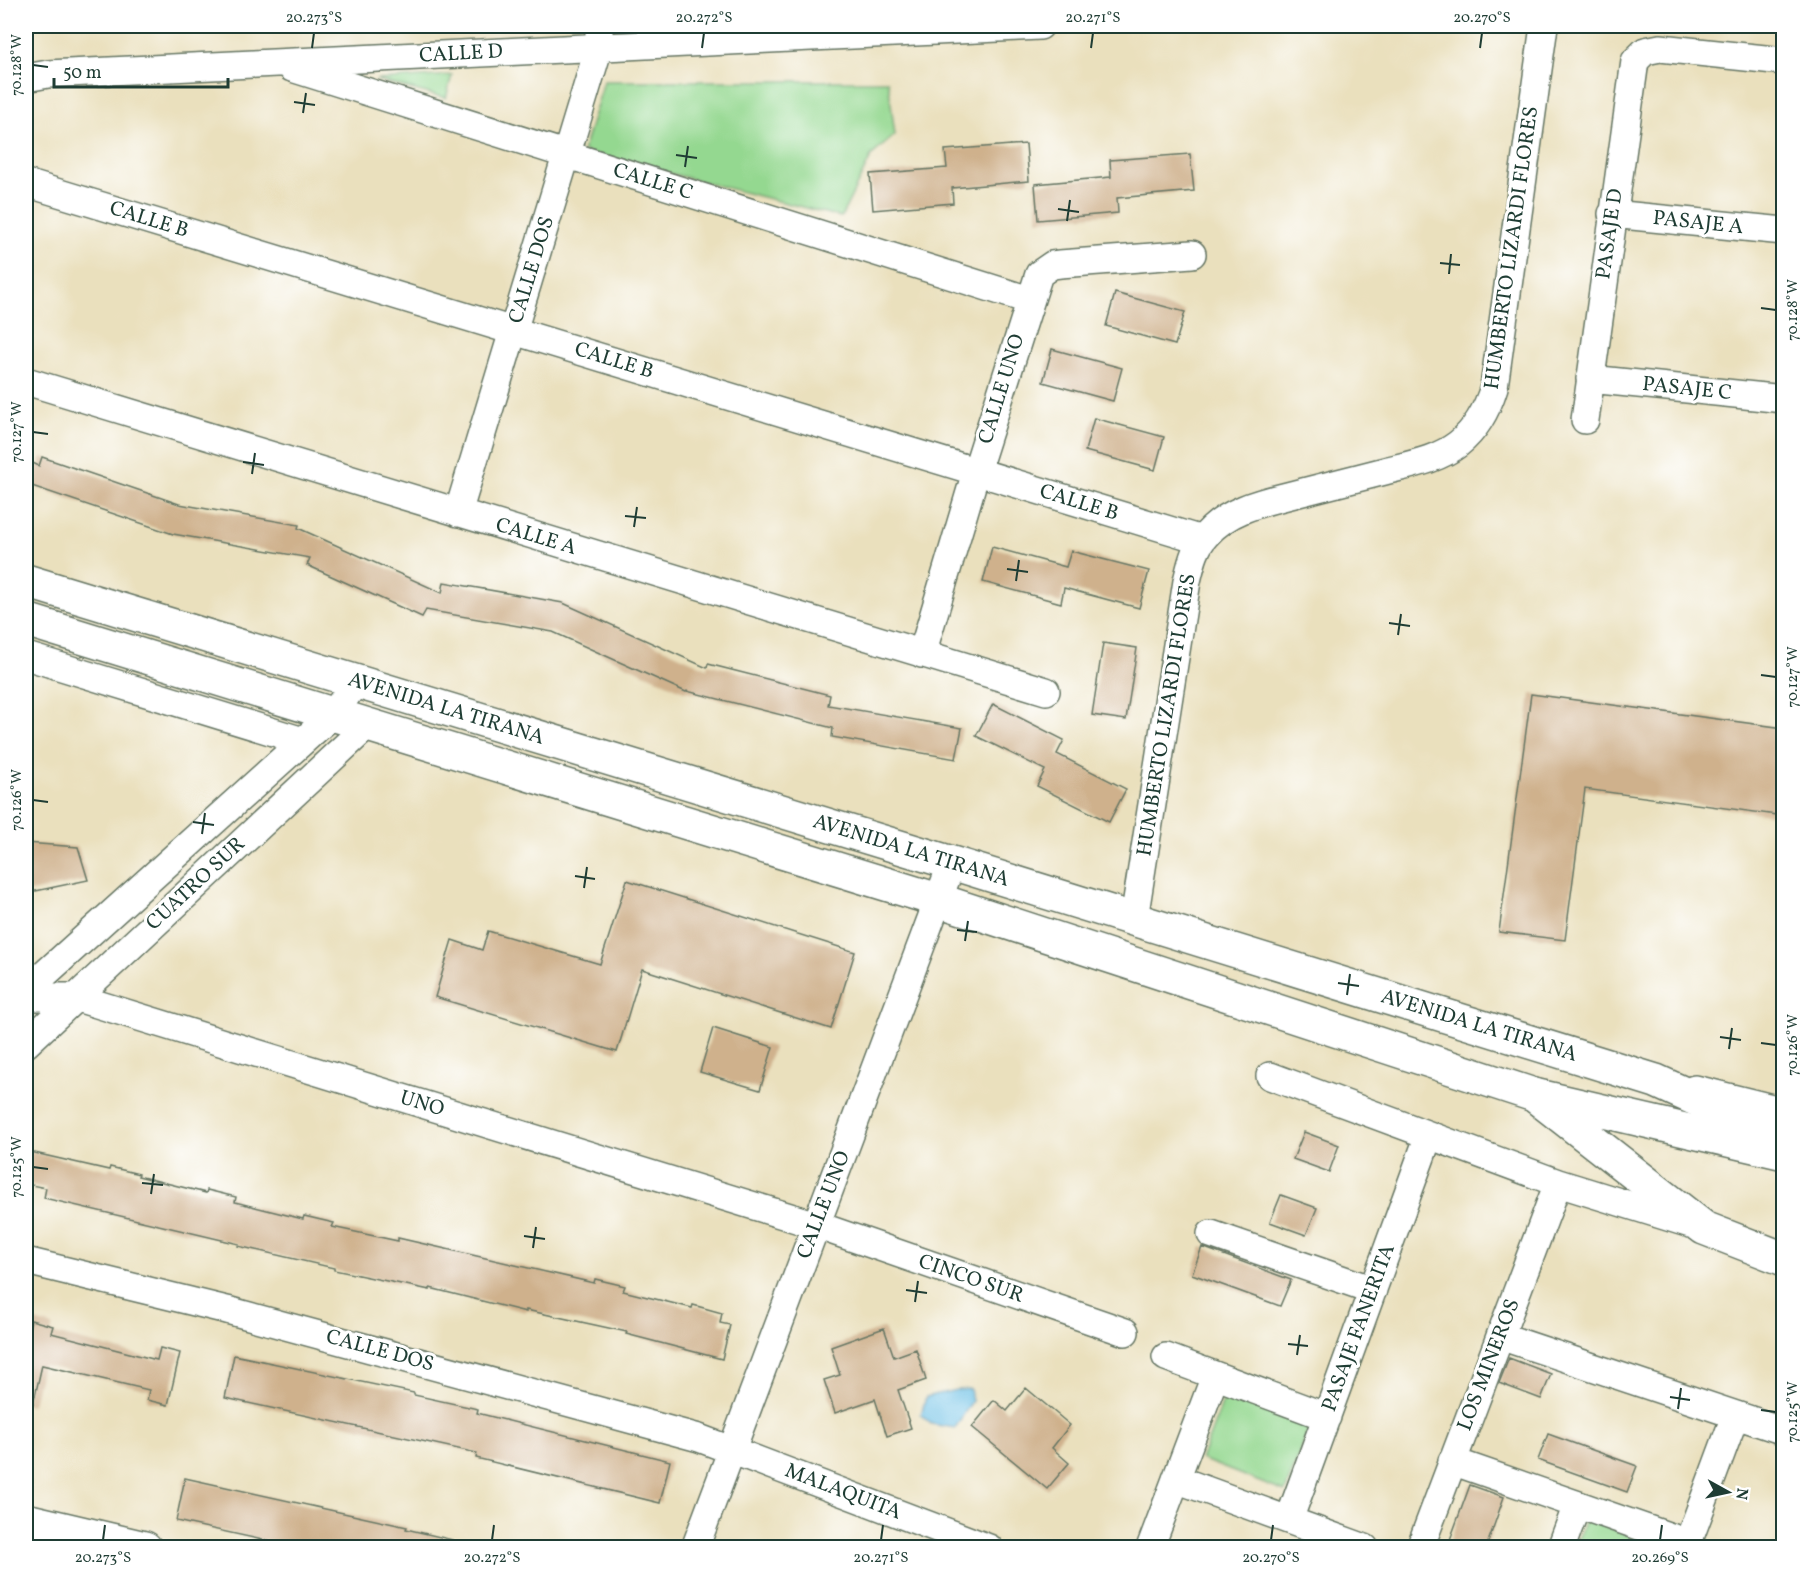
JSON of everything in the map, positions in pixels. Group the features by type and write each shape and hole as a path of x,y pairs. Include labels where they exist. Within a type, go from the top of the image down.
{"main road":[{"name":"AVENIDA LA TIRANA","path":"26,581 952,863 1656,1081 1711,1106 1784,1152"},
{"name":"AVENIDA LA TIRANA","path":"26,620 938,900 1534,1095 1704,1228 1784,1259"},
{"path":"1656,1081 1784,1114"},
{"path":"1534,1095 1784,1152"},
{"path":"26,1520 145,1548"}],"street":[{"name":"CALLE D","path":"26,78 48,74 276,63 599,36 1040,26"},
{"name":"HUMBERTO LIZARDI FLORES","path":"1134,919 1187,581 1195,552 1206,534 1230,516 1259,503 1433,458 1458,444 1480,420 1489,404 1494,387 1544,26"},
{"name":"CALLE DOS","path":"458,513 567,155 599,36"},
{"name":"PASAJE D","path":"1585,420 1635,61 1645,51 1660,48 1784,61"},
{"name":"CALLE C","path":"276,63 1029,300"},
{"name":"CALLE B","path":"26,183 1202,540"},
{"name":"PASAJE A","path":"1612,214 1784,231"},
{"name":"CALLE UNO","path":"922,654 976,472 1039,274 1052,265 1192,254"},
{"name":"PASAJE C","path":"1590,379 1784,399"},
{"name":"CALLE A","path":"26,381 1046,692"},
{"path":"26,656 303,741"},
{"name":"CUATRO SUR","path":"26,991 333,714 357,681"},
{"name":"CUATRO SUR","path":"26,1044 368,725"},
{"name":"CALLE UNO","path":"695,1548 952,863"},
{"name":"UNO","path":"26,997 74,997 816,1225"},
{"name":"AVENIDA LA TIRANA","path":"1270,1076 1558,1184 1704,1228"},
{"name":"PASAJE FANERITA","path":"1289,1520 1429,1135"},
{"name":"LOS MINEROS","path":"1420,1548 1558,1184"},
{"name":"CINCO SUR","path":"816,1225 1125,1332"},
{"path":"1211,1234 1373,1290"},
{"name":"CALLE DOS","path":"26,1261 250,1316 699,1438 731,1450"},
{"path":"1500,1336 1784,1431"},
{"path":"1166,1357 1327,1417"},
{"path":"1150,1548 1215,1376"},
{"path":"1452,1461 1687,1545 1735,1416"},
{"name":"MALAQUITA","path":"731,1450 989,1548"},
{"path":"1176,1479 1365,1548"},
{"path":"1561,1548 1577,1505"}],"green space":[{"path":"452,75 446,98 376,80"},
{"path":"604,81 888,81 895,135 872,155 841,217 583,151"},
{"path":"1227,1391 1311,1423 1285,1492 1201,1459"},
{"path":"1585,1519 1665,1548 1575,1548"}],"water":[{"path":"970,1389 972,1401 955,1428 931,1424 921,1415 926,1397"}],"building":[{"path":"1026,144 1029,181 952,188 953,203 873,210 870,174 947,168 945,150"},
{"path":"1190,154 1194,191 1117,198 1118,213 1038,220 1035,184 1111,177 1110,160"},
{"path":"1115,293 1185,312 1175,345 1106,326"},
{"path":"1052,349 1122,368 1113,401 1043,382"},
{"path":"1094,418 1164,437 1155,470 1085,451"},
{"path":"42,457 179,504 299,525 298,528 442,593 444,582 563,603 707,668 708,664 830,695 828,705 962,728 956,759 832,737 833,728 686,692 553,632 426,610 422,617 307,565 310,558 173,534 26,484 26,460 39,466"},
{"path":"992,547 1066,567 1071,551 1149,571 1139,608 1064,588 1061,603 983,582"},
{"path":"1103,643 1137,648 1126,720 1092,715"},
{"path":"1531,694 1784,728 1784,816 1585,789 1565,940 1499,932"},
{"path":"993,704 1064,740 1057,754 1126,789 1109,822 1037,786 1045,770 976,736"},
{"path":"26,843 78,847 88,880 26,893"},
{"path":"627,880 855,952 831,1029 642,969 617,1052 435,997 452,940 482,950 488,931 600,964"},
{"path":"713,1028 773,1047 760,1090 700,1072"},
{"path":"1304,1132 1339,1145 1329,1172 1293,1159"},
{"path":"26,1151 109,1170 110,1167 206,1193 207,1190 236,1197 235,1202 303,1219 304,1216 334,1223 332,1227 398,1241 398,1238 594,1283 595,1279 625,1286 623,1291 722,1313 720,1323 730,1325 722,1359 626,1334 627,1332 526,1310 526,1312 430,1288 430,1290 334,1270 334,1268 238,1246 239,1244 44,1198 46,1188 26,1184"},
{"path":"1281,1195 1317,1208 1306,1235 1270,1222"},
{"path":"1202,1247 1291,1280 1280,1306 1192,1274"},
{"path":"31,1320 53,1326 51,1333 157,1360 160,1348 180,1353 168,1405 147,1400 149,1390 42,1365 33,1405 26,1404 26,1342"},
{"path":"884,1328 894,1357 916,1349 926,1380 898,1390 911,1428 887,1436 875,1399 835,1413 824,1380 840,1375 831,1347"},
{"path":"234,1355 414,1393 414,1395 478,1409 477,1413 670,1461 660,1503 476,1458 477,1453 225,1398"},
{"path":"1509,1358 1551,1374 1541,1399 1499,1383"},
{"path":"1026,1388 1070,1425 1052,1448 1069,1463 1047,1489 972,1427 994,1400 1007,1411"},
{"path":"1548,1434 1637,1466 1627,1492 1538,1460"},
{"path":"185,1478 407,1527 406,1529 453,1540 452,1548 299,1548 176,1521"},
{"path":"1470,1485 1504,1497 1486,1548 1447,1548"}]}
